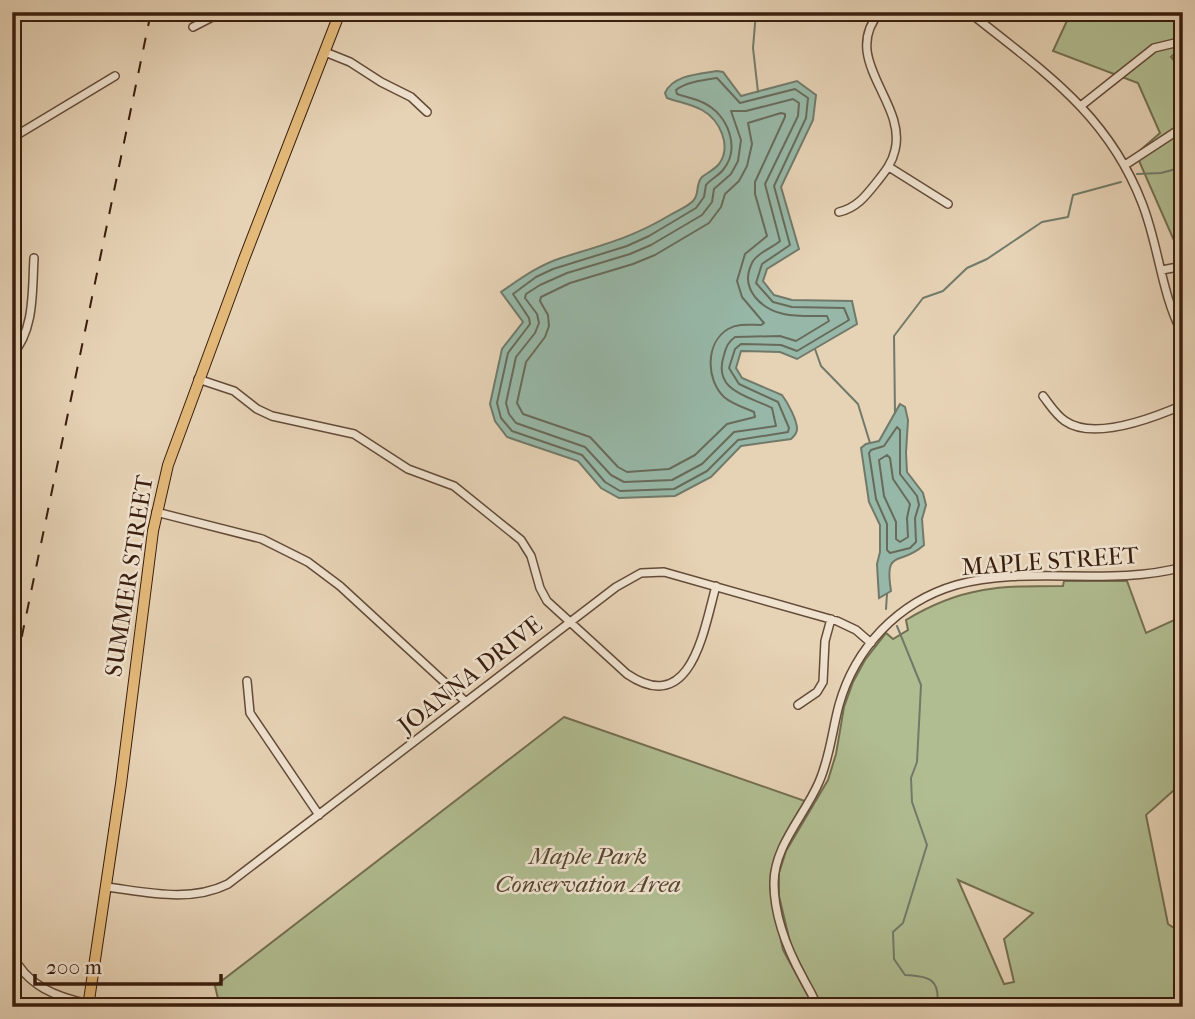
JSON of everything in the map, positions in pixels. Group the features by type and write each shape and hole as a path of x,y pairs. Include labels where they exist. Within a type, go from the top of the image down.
{"main road":[{"name":"SUMMER STREET","path":"89,1005 156,512 173,446 340,12"}],"street":[{"path":"193,27 222,12"},
{"path":"839,212 858,204 889,167 895,150 896,135 892,115 869,62 867,48 870,27 880,12"},
{"path":"969,12 1059,83 1082,104 1107,135 1142,201 1172,310 1183,335"},
{"path":"1082,104 1154,48 1183,41"},
{"path":"325,52 350,62 380,82 411,97 427,112"},
{"path":"12,138 115,76"},
{"path":"1125,165 1183,127"},
{"path":"889,167 948,204"},
{"path":"12,355 26,330 34,258"},
{"path":"1161,270 1183,266"},
{"path":"198,379 234,391 267,414 354,433 402,466 454,486 521,540 531,556 543,595 636,680 647,684 667,683 683,676 691,666 698,649 716,586"},
{"path":"1043,396 1065,421 1088,430 1116,427 1183,405"},
{"path":"156,512 262,539 308,562 340,586 466,702"},
{"name":"MAPLE STREET","path":"817,1007 784,937 776,903 774,877 781,852 813,796 828,761 845,685 871,643 901,613 922,599 957,585 1011,578 1141,576 1183,567"},
{"name":"JOANNA DRIVE","path":"107,887 174,895 214,890 234,879 627,579 641,573 664,572 831,619 847,625 871,643"},
{"path":"798,705 817,692 823,682 825,641 831,619"},
{"path":"247,681 250,713 319,815"},
{"path":"12,954 23,973 40,987 89,1005"}],"green space":[{"path":"1071,12 1183,12 1183,45 1171,57 1183,70 1183,261 1136,154 1160,133 1138,83 1053,51"},
{"path":"1064,581 1127,581 1146,633 1183,616 1183,782 1146,815 1168,924 1183,934 1183,1007 822,1007 791,946 779,896 779,873 786,851 828,780 836,754 844,707 865,660 886,633 893,639 908,630 906,620 945,600 982,590 1063,586","holes":["958,880 1033,913 1004,939 1014,982 1004,984"]},
{"name":"Maple Park Conservation Area","path":"564,717 805,801 776,854 770,888 783,950 814,1007 220,1007 215,986"}],"water":[{"path":"723,72 741,96 797,81 816,95 813,120 781,187 799,249 767,269 763,281 774,295 792,300 852,301 857,324 797,359 780,352 741,351 736,368 742,378 782,395 787,402 797,425 791,439 741,446 711,477 675,496 619,498 601,488 578,461 507,437 495,421 490,404 502,349 523,322 501,292 545,264 630,235 693,201 702,177 717,166 723,157 722,134 708,114 667,98 665,93 680,79"},
{"path":"900,404 905,407 908,420 907,472 923,493 926,505 922,519 924,545 892,563 889,577 891,591 879,598 877,564 880,525 869,502 861,448 879,441"}],"waterway":[{"path":"756,12 753,48 758,92"},
{"path":"1137,174 1161,173 1183,167"},
{"path":"895,413 894,336 923,298 943,291 967,268 987,259 1042,222 1068,217 1073,195 1121,182"},
{"path":"815,349 821,366 858,404 870,443"},
{"path":"886,609 887,594"},
{"path":"897,626 921,685 917,762 911,778 912,802 927,845 903,923 893,932 894,959 905,975 921,976 935,985 937,1007"}],"railway":[{"path":"12,684 151,12"}]}
